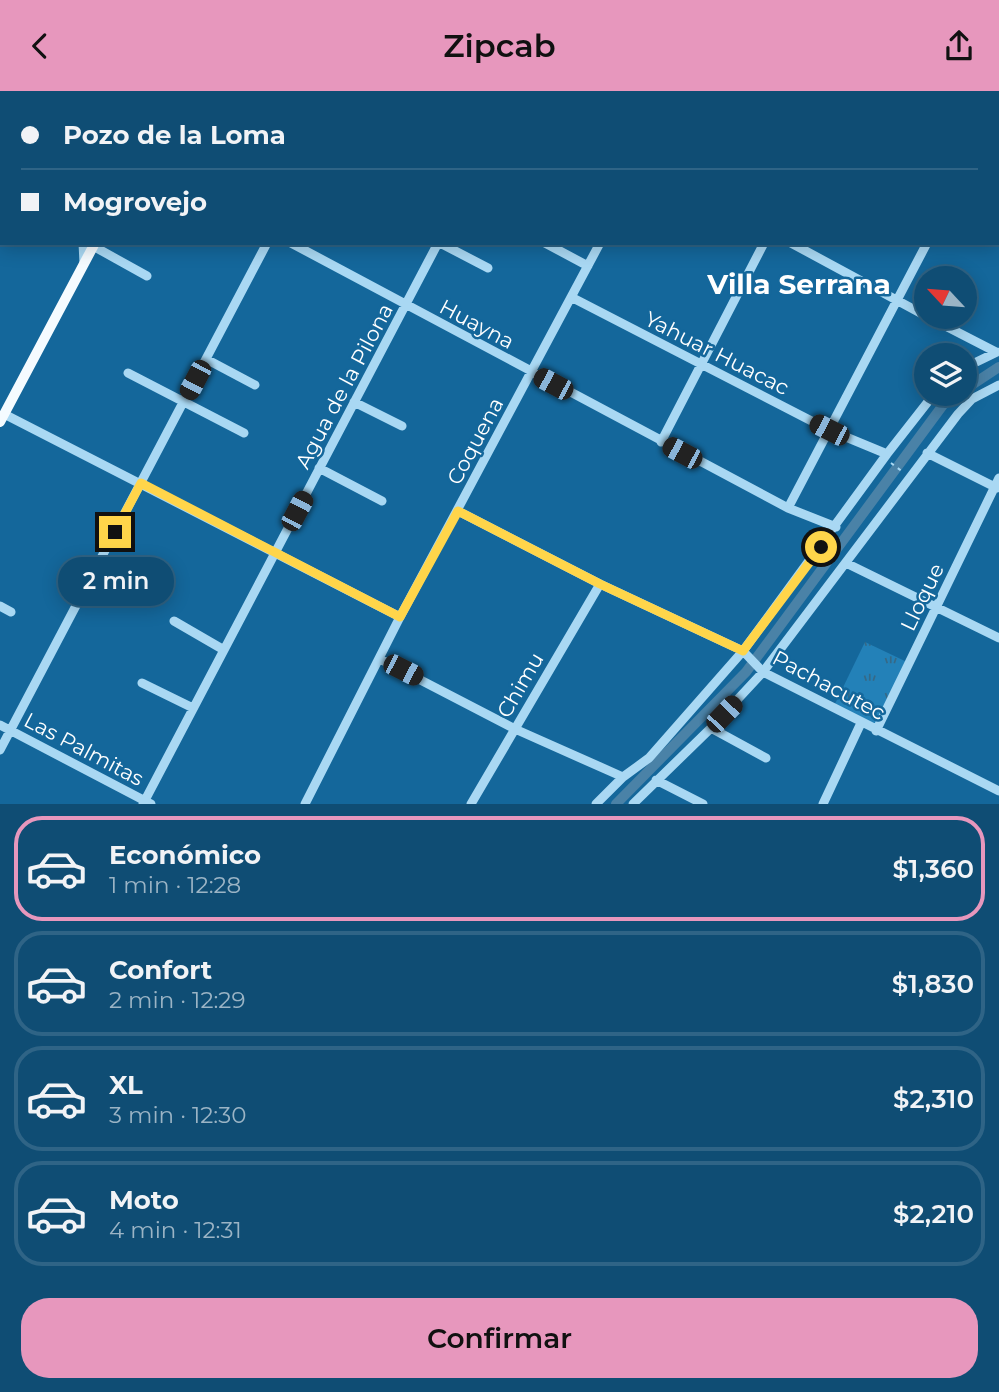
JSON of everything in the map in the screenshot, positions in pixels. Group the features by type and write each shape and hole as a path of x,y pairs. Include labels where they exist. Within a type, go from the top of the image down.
{"main road":[{"path":"1,416 84,263 90,245"}],"street":[{"path":"92,245 147,276"},
{"path":"0,750 266,245"},
{"name":"Huayna","path":"295,245 661,442 788,508 836,527"},
{"name":"Agua de la Pilona","path":"146,803 438,245"},
{"path":"443,245 488,268"},
{"path":"549,245 588,266"},
{"name":"Coquena","path":"305,804 400,617 599,245"},
{"path":"661,442 763,245"},
{"path":"795,245 914,310"},
{"path":"788,508 926,245"},
{"name":"Yahuar Huacac","path":"571,297 888,458"},
{"path":"952,329 997,352"},
{"path":"977,362 997,352"},
{"path":"206,359 255,385"},
{"path":"128,373 244,433"},
{"path":"633,804 763,672 958,414 972,399 999,385"},
{"path":"354,402 401,426"},
{"path":"596,804 623,777 649,758 743,651 925,406"},
{"path":"1,416 141,483 400,617"},
{"path":"927,453 998,485"},
{"path":"319,468 382,501"},
{"name":"Lloque","path":"876,731 998,485"},
{"name":"Pachacutec","path":"458,511 600,584 743,651 763,672 999,791"},
{"path":"846,563 999,638"},
{"name":"Chimu","path":"471,804 600,584"},
{"path":"0,606 11,612"},
{"path":"174,621 224,650"},
{"path":"380,659 515,729 623,777"},
{"path":"142,683 193,709"},
{"path":"823,804 861,723"},
{"name":"Las Palmitas","path":"0,725 146,803"},
{"path":"710,728 766,758"},
{"path":"656,780 703,804"}],"path":[{"path":"888,458 909,476"}],"green space":[{"path":"865,642 909,663 878,728 834,706"}],"waterway":[{"path":"977,381 999,367"},
{"path":"616,804 746,672 942,406"}],"district":[{"name":"Villa Serrana","path":"799,284"}],"route":[{"path":"115,532 141,483 400,617 458,511 600,584 743,651 821,547"}]}
